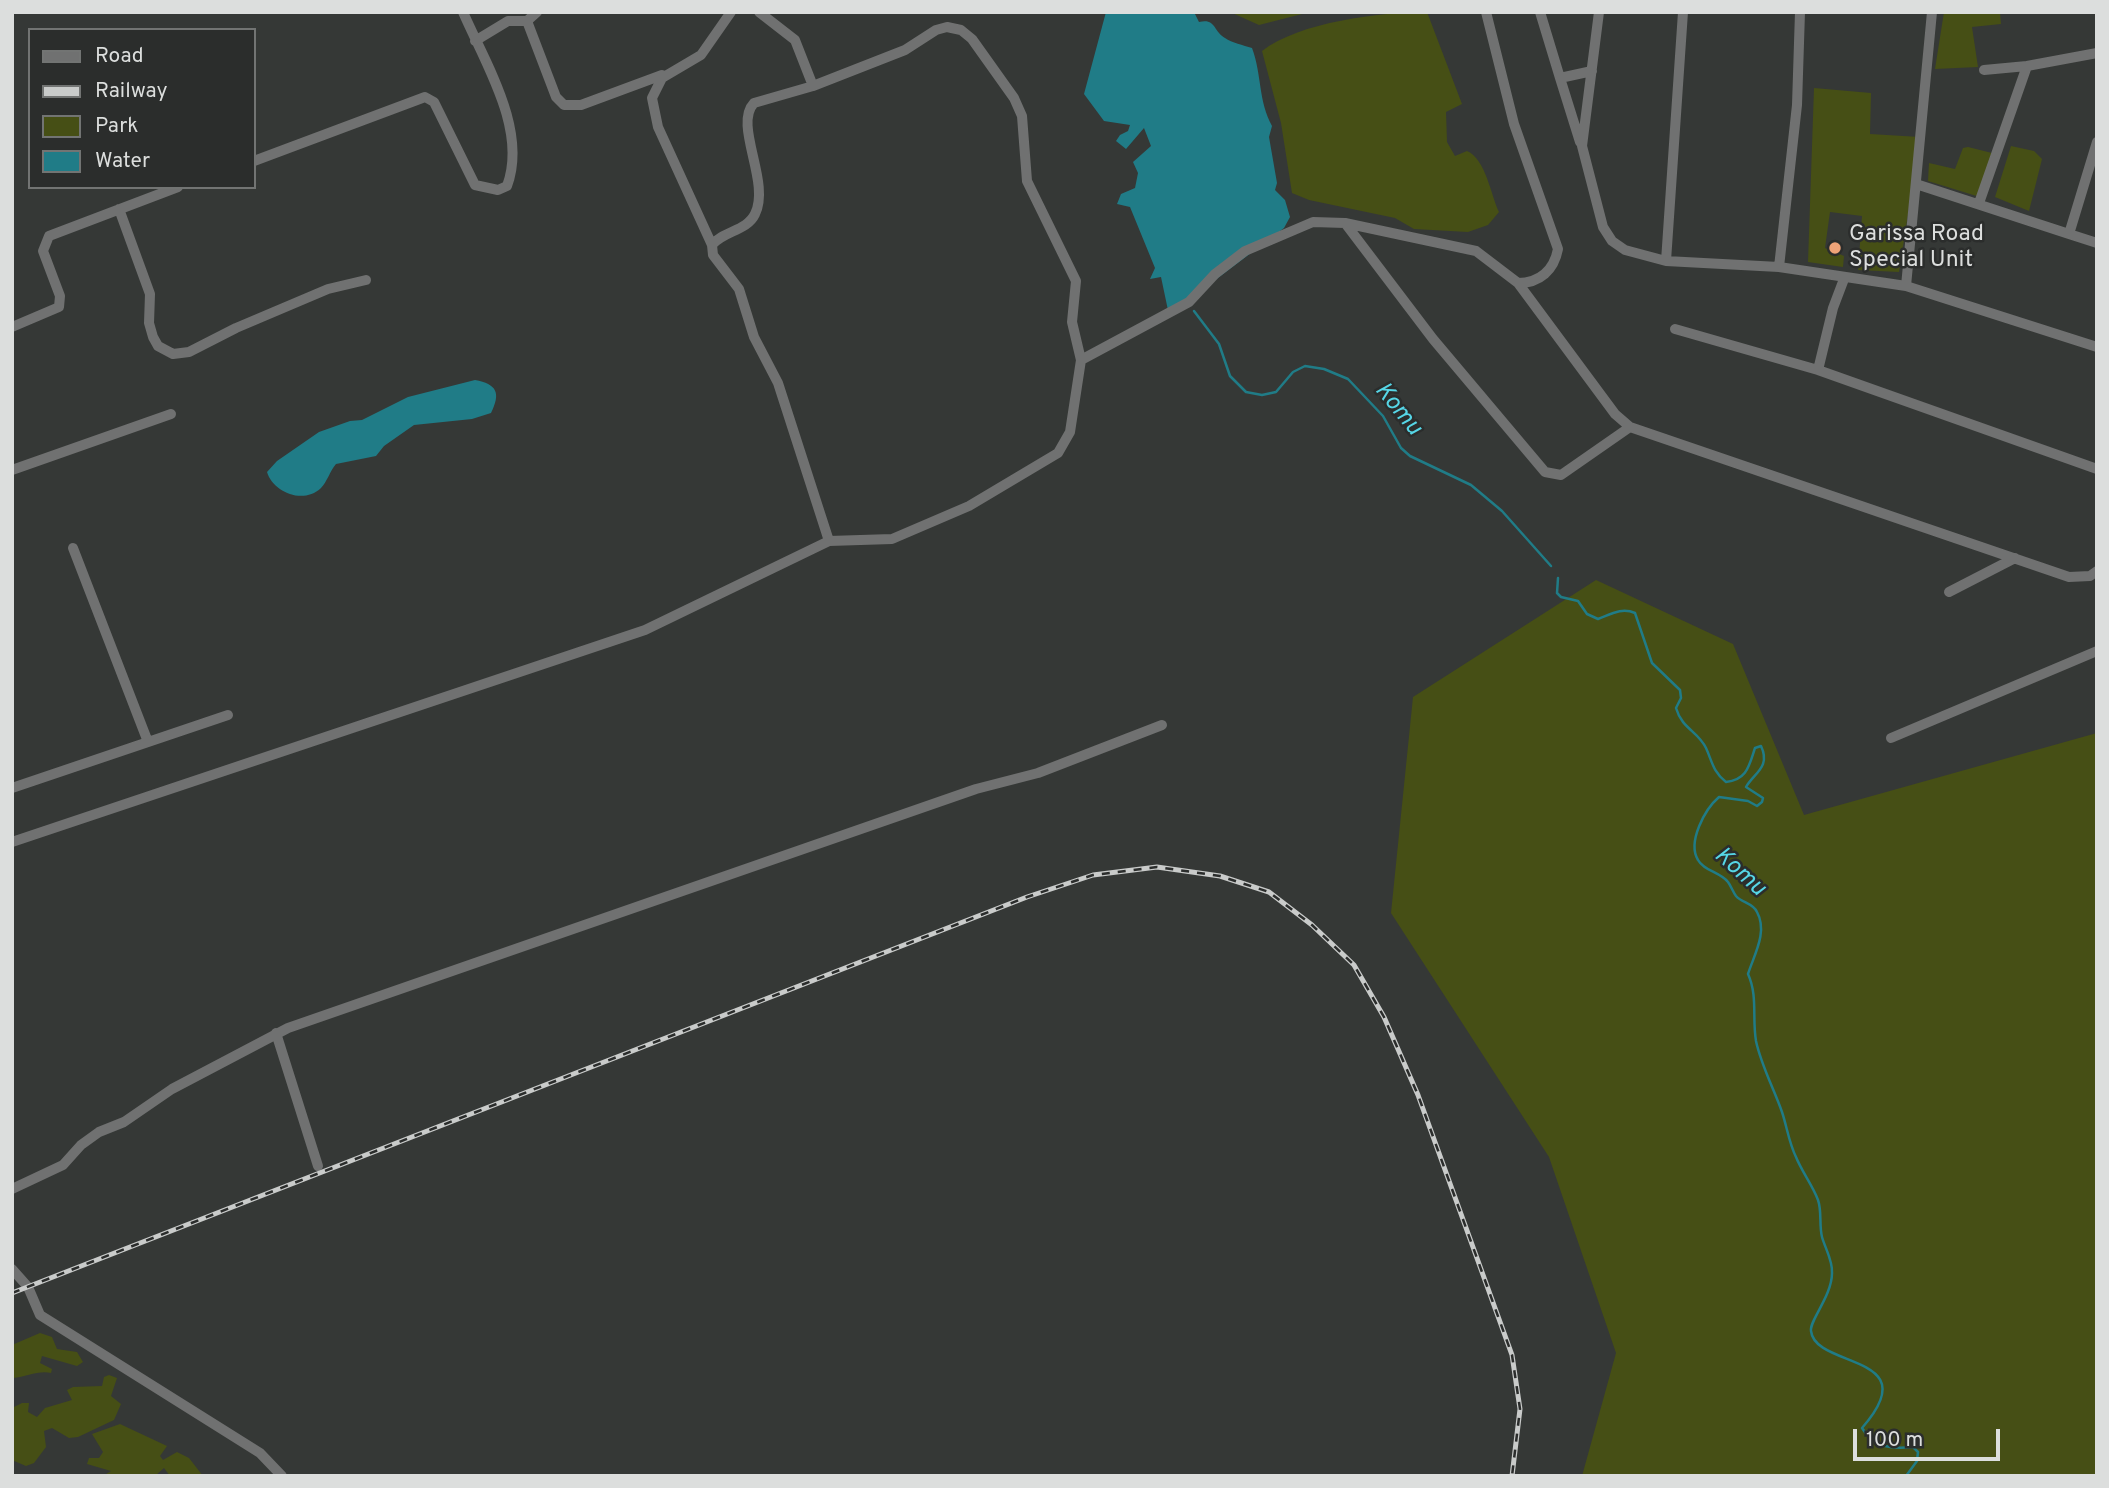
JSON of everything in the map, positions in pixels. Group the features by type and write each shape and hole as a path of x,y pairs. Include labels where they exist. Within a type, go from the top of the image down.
{"street":[{"path":"256,160 425,97 434,102 475,185 498,190 507,186 512,174 510,136 502,102 463,12"},
{"path":"475,41 508,21 527,21 537,12"},
{"path":"731,12 701,55 662,78 656,85 653,112 712,245 713,255 739,289 754,337 778,383 829,541"},
{"path":"759,12 795,40 813,86"},
{"path":"1486,12 1514,124 1558,249 1556,260 1540,278 1518,283"},
{"path":"1541,12 1603,227 1612,242 1641,257 1666,261 1779,267 1844,279 1906,286 2097,346"},
{"path":"1581,146 1599,12"},
{"path":"1666,261 1683,12"},
{"path":"1779,267 1797,105 1800,12"},
{"path":"1906,286 1932,12"},
{"path":"527,21 556,97 564,105 581,105 681,68"},
{"path":"12,842 645,630 829,541 892,539 969,506 1058,453 1070,432 1082,360 1072,322 1076,281 1027,181 1022,116 1014,98 972,39 961,30 947,27 936,30 905,50 813,86 754,103 747,110 746,121 760,195 755,214 748,223 717,238 712,245"},
{"path":"1984,70 2027,66 2097,53"},
{"path":"1979,203 2027,66"},
{"path":"1560,78 1592,71"},
{"path":"2069,234 2097,142"},
{"path":"1916,184 2097,243"},
{"path":"12,327 59,307 60,296 43,251 49,236 173,189"},
{"path":"119,209 150,294 149,323 153,337 158,346 173,354 189,352 273,311 328,289 366,280"},
{"path":"1082,360 1189,302 1215,274 1245,251 1314,222 1345,223 1476,251 1518,283 1615,414 1630,427 2069,577 2094,573 2097,586"},
{"path":"1345,223 1433,339 1545,472 1560,475 1630,427"},
{"path":"1818,370 1833,308 1844,279"},
{"path":"1675,328 1818,370 2097,469"},
{"path":"12,470 171,414"},
{"path":"73,548 148,742"},
{"path":"1949,592 2015,558"},
{"path":"1891,738 2097,651"},
{"path":"12,788 228,715"},
{"path":"12,1189 63,1165 81,1145 99,1132 124,1122 173,1088 276,1033 976,789 1038,773 1162,725"},
{"path":"276,1033 318,1166"},
{"path":"12,1269 28,1287 40,1315 260,1453 282,1476"}],"green space":[{"path":"1230,12 1310,12 1259,25"},
{"path":"1427,12 1462,104 1446,112 1447,142 1455,156 1467,151 1474,155 1487,178 1499,212 1488,225 1468,232 1414,229 1395,218 1309,200 1292,193 1281,123 1262,51 1278,41 1318,26 1387,14"},
{"path":"1944,12 2000,12 2001,24 1972,27 1978,67 1935,69"},
{"path":"1814,88 1871,93 1870,134 1920,137 1899,272 1858,270 1862,216 1830,212 1825,248 1844,256 1843,267 1808,262"},
{"path":"2011,146 2034,151 2042,159 2029,211 1995,197"},
{"path":"1963,148 1992,153 1983,198 1928,181 1929,163 1955,169"},
{"path":"1596,580 1733,644 1804,815 2097,733 2097,1476 1582,1476 1616,1353 1549,1157 1391,913 1413,697"},
{"path":"40,1333 52,1337 57,1349 77,1352 83,1362 77,1366 42,1356 40,1363 52,1369 51,1373 42,1372 13,1378 12,1345"},
{"path":"109,1375 117,1378 111,1396 121,1404 114,1420 78,1437 69,1438 52,1428 44,1431 46,1447 34,1463 26,1466 12,1460 12,1408 29,1403 28,1412 37,1417 45,1408 72,1400 67,1390 73,1387 102,1386 104,1377"},
{"path":"120,1424 167,1446 160,1456 163,1460 177,1452 189,1458 203,1476 170,1476 164,1468 155,1476 103,1476 111,1471 87,1464 89,1458 99,1458 103,1452 92,1434"}],"water":[{"path":"1106,12 1194,12 1199,22 1209,22 1228,40 1252,48 1264,107 1272,126 1269,137 1277,183 1275,190 1285,200 1290,217 1284,228 1169,315 1161,277 1150,279 1155,268 1130,207 1117,204 1121,194 1135,188 1138,173 1133,162 1151,146 1144,128 1126,149 1116,141 1128,131 1130,125 1104,121 1084,94"},
{"path":"475,380 488,384 495,390 496,400 491,413 472,419 414,425 384,446 376,456 336,464 323,486 314,493 298,496 290,494 270,479 267,472 277,461 319,432 350,421 362,420 408,397"}],"waterway":[{"name":"Komu","path":"1194,311 1219,344 1230,376 1246,392 1262,395 1276,392 1293,372 1305,366 1324,369 1348,379 1383,416 1401,448 1410,456 1471,485 1502,511 1551,566"},
{"name":"Komu","path":"1558,578 1557,593 1561,597 1578,601 1587,614 1598,619 1621,611 1635,613 1652,663 1680,690 1681,698 1676,708 1679,715 1703,742 1716,770 1726,782 1743,775 1755,748 1761,746 1764,753 1763,765 1746,787 1763,798 1762,802 1757,806 1748,801 1719,797 1708,809 1699,826 1695,853 1701,864 1725,879 1736,896 1755,909 1760,920 1761,935 1748,974 1754,999 1756,1041 1798,1163 1818,1200 1822,1237 1832,1268 1831,1282 1811,1331 1817,1343 1830,1352 1876,1374 1882,1387 1879,1404 1862,1428 1872,1440 1884,1446 1913,1447 1918,1452 1917,1461 1906,1476"}],"railway":[{"path":"12,1293 1027,897 1093,875 1157,867 1220,876 1269,892 1312,925 1354,965 1384,1017 1418,1095 1512,1355 1520,1409 1512,1476"}],"place":[{"name":"Garissa Road Special Unit","path":"1835,248"}]}
